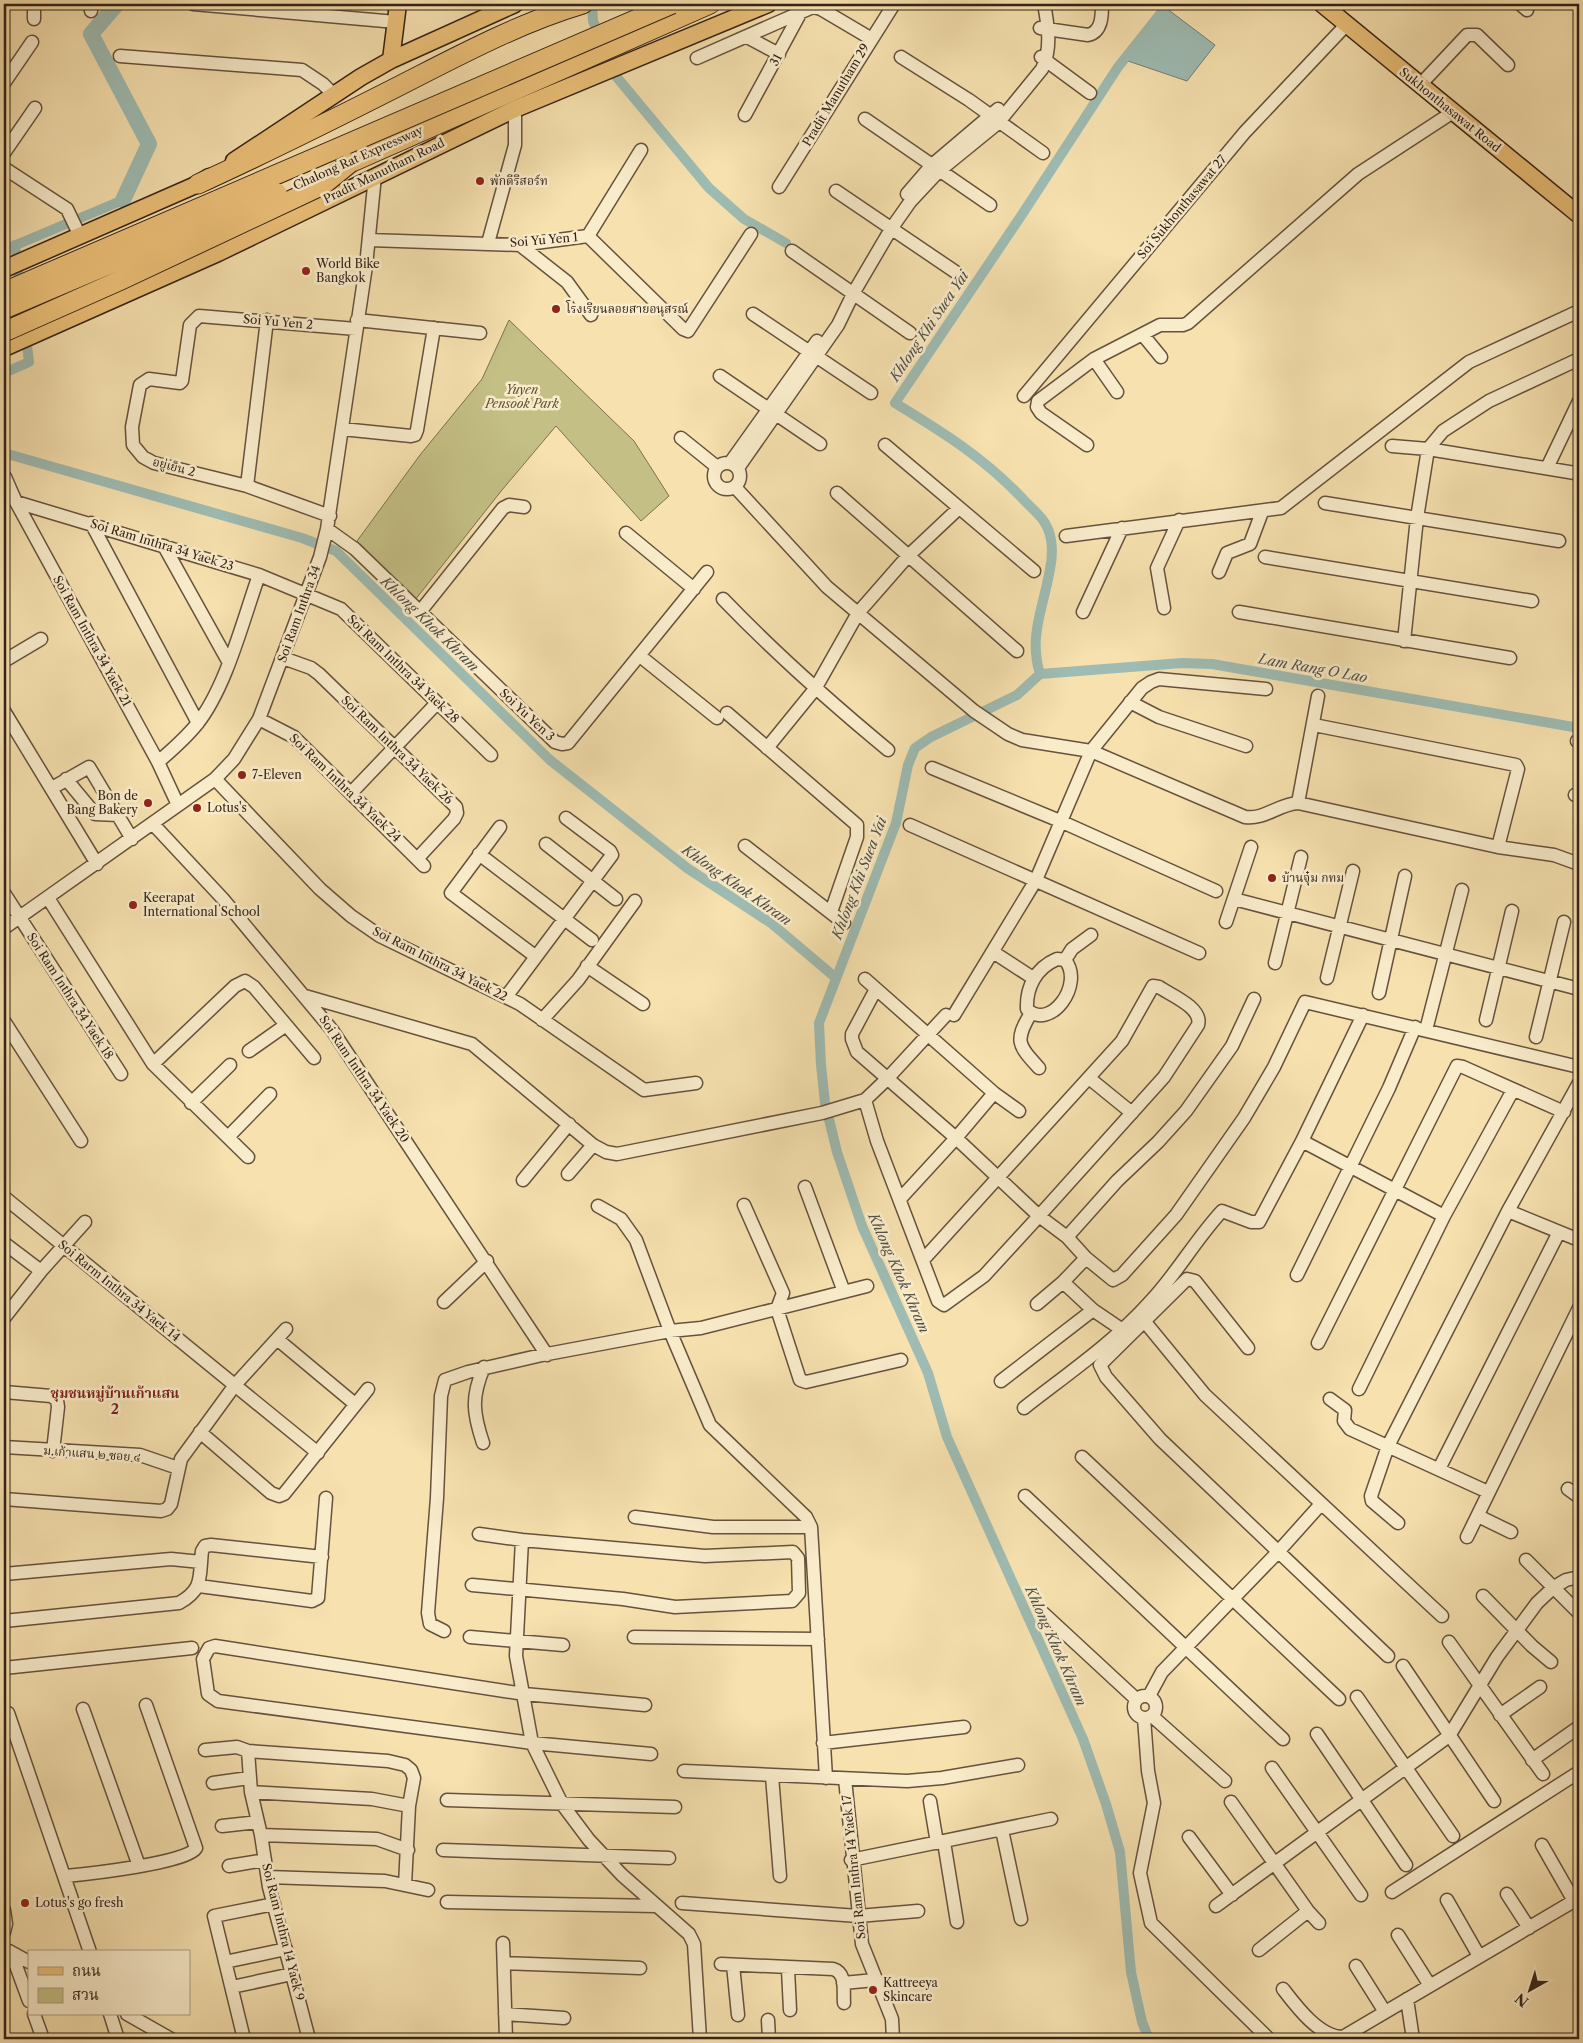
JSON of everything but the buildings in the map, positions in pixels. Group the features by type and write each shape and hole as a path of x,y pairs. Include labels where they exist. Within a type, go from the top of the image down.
{"highway":[{"path":"198,184 284,144 466,53 524,26 583,4"},
{"name":"Chalong Rat Expressway","path":"4,292 672,4"},
{"name":"Chalong Rat Expressway","path":"4,309 350,163 710,4"},
{"path":"13,340 138,272 323,185 350,163"}],"main road":[{"path":"391,60 398,4"},
{"path":"12,265 52,248 78,231 198,184 332,94 391,60 515,4"},
{"name":"Pradit Manutham Road","path":"13,340 84,312 218,253 515,109 768,4"},
{"name":"Sukhonthasawat Road","path":"1322,4 1579,215"},
{"path":"52,248 84,251 98,262 101,270 101,281 84,312"}],"street":[{"path":"34,4 34,19"},
{"path":"193,4 396,22"},
{"name":"Pradit Manutham 29","path":"779,188 870,38 894,4"},
{"path":"1037,4 1044,29"},
{"path":"734,466 813,355 887,226 936,168 995,119 1029,71 1042,58 1044,4"},
{"path":"1044,29 1094,34 1099,28 1102,4"},
{"path":"698,58 747,37 802,8 817,7 870,38"},
{"name":"31","path":"745,115 802,8"},
{"name":"Soi Sukhonthasawat 27","path":"1024,396 1245,132 1347,24"},
{"path":"1420,85 1466,36 1472,34 1477,35 1508,65"},
{"path":"747,37 779,54"},
{"path":"4,83 32,42"},
{"path":"120,56 302,70 323,84 332,94"},
{"path":"901,57 969,100 1043,153"},
{"path":"1042,58 1090,93"},
{"path":"4,154 35,108"},
{"path":"488,243 515,145 515,109"},
{"path":"1087,445 1041,413 1037,404 1094,360 1160,325 1183,325 1188,323 1358,174 1453,112"},
{"path":"865,119 990,205"},
{"name":"Soi Yu Yen 1","path":"369,240 520,245 588,236 641,150"},
{"path":"4,168 67,209 78,231"},
{"name":"Soi Ram Inthra 34","path":"4,928 215,779 234,759 259,720 320,557 330,516 369,240 374,176"},
{"path":"836,191 957,273"},
{"path":"588,236 683,329 688,331 751,234"},
{"path":"520,245 567,282 591,315"},
{"path":"792,251 910,333"},
{"path":"1066,536 1179,520 1275,510 1287,504 1475,358 1528,336 1579,311"},
{"path":"753,314 871,393"},
{"name":"Soi Yu Yen 2","path":"199,316 434,328 480,333"},
{"name":"อยู่เย็น 2","path":"199,316 190,325 182,381 180,383 149,380 140,385 131,440 136,450 148,460 247,486"},
{"path":"267,320 247,486 330,516"},
{"path":"342,428 415,435 434,328"},
{"path":"1143,335 1161,357"},
{"path":"1404,641 1412,581 1417,518 1428,449 1443,431 1489,401 1579,359"},
{"path":"1094,360 1117,392"},
{"path":"720,376 820,444"},
{"path":"1547,468 1579,401"},
{"path":"681,438 717,467"},
{"path":"885,445 958,509 1034,571"},
{"path":"1392,446 1428,449 1576,473"},
{"path":"723,463 734,466 740,478 735,487 729,489 717,485 714,479 717,467 723,463"},
{"name":"Soi Ram Inthra 34 Yaek 21","path":"5,477 16,502 158,762 178,805"},
{"path":"735,487 827,587 987,721 1022,740 1091,751 1245,817 1255,819 1277,807 1298,803 1498,847 1554,855 1579,864"},
{"path":"837,493 907,557 1017,651"},
{"name":"Soi Ram Inthra 34 Yaek 23","path":"16,502 259,575 307,593"},
{"path":"1325,503 1559,541"},
{"path":"419,613 500,510 509,505 524,507"},
{"path":"767,748 815,689 858,614 907,557 958,509"},
{"path":"1219,572 1227,553 1250,544 1262,512"},
{"path":"1164,608 1157,568 1179,520"},
{"path":"91,523 198,723"},
{"path":"1083,612 1122,528"},
{"path":"626,533 694,589"},
{"name":"Soi Yu Yen 3","path":"326,534 355,549 419,613 555,742 562,744 568,743 707,572"},
{"path":"164,546 228,661"},
{"path":"1265,557 1532,602"},
{"path":"158,762 180,744 198,723 216,690 259,575"},
{"name":"Soi Ram Inthra 34 Yaek 28","path":"307,593 341,609 491,755"},
{"path":"723,599 815,689 888,750"},
{"path":"1239,612 1510,658"},
{"path":"4,661 41,639"},
{"path":"640,656 767,748 857,825 857,837 831,912"},
{"name":"Soi Ram Inthra 34 Yaek 26","path":"283,658 311,668 319,674 456,807 457,813 454,819 421,862"},
{"path":"305,996 472,1044 593,1145 606,1152 617,1154 827,1111 865,1100 928,1034 950,1015 993,952 1036,880 1091,751 1146,685 1159,679 1266,689"},
{"path":"1298,803 1318,696"},
{"path":"1130,702 1159,717 1246,746"},
{"path":"352,792 438,703"},
{"path":"4,711 97,864"},
{"name":"Soi Ram Inthra 34 Yaek 24","path":"259,720 294,737 421,862"},
{"path":"1314,725 1516,764 1518,769 1498,847"},
{"path":"52,788 66,778 89,768 132,839"},
{"path":"932,768 1060,821 1216,891"},
{"path":"66,778 95,814 118,815"},
{"name":"Soi Ram Inthra 34 Yaek 22","path":"215,779 320,889 351,916 380,936 506,997 644,1090 696,1083"},
{"path":"506,997 611,856 611,852 566,818"},
{"name":"Soi Ram Inthra 34 Yaek 20","path":"153,824 223,898 332,1030 487,1261 547,1355"},
{"path":"910,824 1199,953"},
{"path":"500,827 451,893 535,956"},
{"path":"546,844 616,899"},
{"path":"745,846 844,923"},
{"path":"1226,922 1251,847"},
{"path":"479,854 592,940"},
{"path":"1275,963 1302,857"},
{"path":"1327,978 1353,871"},
{"path":"1379,993 1406,876"},
{"path":"1297,1275 1420,1028 1462,890"},
{"name":"Soi Ram Inthra 34 Yaek 18","path":"4,893 121,1074"},
{"path":"48,898 153,1064 248,1157"},
{"path":"1234,899 1579,989"},
{"path":"542,1020 578,980 635,901"},
{"path":"1486,1020 1512,911"},
{"path":"1536,1036 1564,922"},
{"path":"1065,960 1072,949 1091,936"},
{"path":"993,952 1033,978"},
{"path":"1057,959 1065,960 1070,966 1072,978 1065,998 1047,1015 1038,1016 1027,1009 1027,1000 1033,978 1048,963 1057,959"},
{"path":"588,966 643,1004"},
{"path":"865,979 994,1094 1019,1111"},
{"path":"153,1064 240,982 245,981 254,987 314,1058"},
{"path":"865,1100 900,1199 938,1301 942,1304 948,1304 984,1276 1132,1114 1164,1077 1198,1025 1199,1019 1195,1011 1159,987 1153,986 1122,1041 923,1260"},
{"path":"876,989 855,1028 852,1039 857,1052 956,1138 1039,1216 1067,1237 1086,1258 1110,1279 1116,1280 1176,1215 1244,1118 1274,1067 1302,1004 1308,1002 1579,1067"},
{"path":"1067,1237 1117,1181 1158,1142 1186,1111 1232,1046 1254,999"},
{"path":"1031,1013 1020,1034 1020,1042 1025,1052 1039,1068"},
{"path":"1024,1408 1149,1304 1175,1274 1199,1236 1222,1211 1251,1222 1259,1222 1302,1141 1363,1015"},
{"path":"4,1021 81,1141"},
{"path":"249,1051 286,1025"},
{"path":"191,1103 230,1065"},
{"path":"1318,1343 1457,1066 1564,1112"},
{"path":"1088,1078 1132,1114"},
{"path":"1398,1523 1372,1501 1371,1496 1388,1446 1508,1211 1579,1083"},
{"path":"1359,1389 1444,1216 1514,1090"},
{"path":"228,1137 270,1094"},
{"path":"900,1199 994,1094"},
{"path":"522,1180 570,1124"},
{"path":"1302,1141 1444,1216"},
{"path":"568,1174 593,1145"},
{"path":"805,1187 844,1292"},
{"name":"Soi Rarm Inthra 34 Yaek 14","path":"4,1196 318,1453"},
{"path":"744,1205 783,1293 778,1309 797,1375 802,1382 900,1360"},
{"path":"598,1206 621,1219 630,1228 670,1331 710,1424 806,1517 811,1528 826,1778"},
{"path":"1508,1211 1579,1240"},
{"path":"5,1314 85,1222"},
{"path":"1439,1469 1559,1232"},
{"path":"4,1243 41,1271"},
{"path":"1037,1304 1063,1282 1086,1258"},
{"path":"444,1302 487,1261"},
{"path":"1248,1348 1195,1281 1190,1278 1184,1281 1100,1365 1102,1371 1160,1439 1388,1656"},
{"path":"1063,1282 1093,1310 1121,1329"},
{"path":"444,1632 430,1624 428,1613 442,1384 448,1378 484,1368 547,1355 670,1331 701,1328 867,1286"},
{"path":"1467,1536 1579,1308"},
{"path":"1001,1381 1093,1310"},
{"path":"1145,1322 1205,1395 1442,1616"},
{"path":"4,1499 161,1511 167,1509 171,1504 181,1459 235,1385 281,1334 355,1404"},
{"path":"483,1443 475,1417 474,1403 484,1368"},
{"path":"200,1432 271,1493 279,1496 284,1494 368,1390"},
{"path":"4,1392 51,1396 57,1400 54,1451"},
{"path":"1330,1399 1345,1410 1344,1421 1348,1427 1488,1492"},
{"name":"ม.เก้าแสน ๒ ซอย ๔","path":"4,1447 140,1455 178,1468"},
{"path":"1082,1457 1339,1699"},
{"path":"1568,1489 1579,1497"},
{"path":"1025,1496 1284,1739"},
{"path":"200,1586 312,1601 318,1598 320,1594 326,1498"},
{"path":"1225,1781 1148,1717 1138,1716 1134,1709 1162,1672 1278,1552 1321,1504"},
{"path":"1478,1516 1511,1532"},
{"path":"635,1517 713,1527 811,1528"},
{"path":"472,1585 623,1599 674,1606 792,1601 799,1593 798,1558 793,1552 705,1556 522,1540 479,1534"},
{"path":"522,1540 516,1656 535,1750 562,1804 602,1855 657,1906 680,1923 689,1934 694,1944 700,2039"},
{"path":"4,1621 179,1603 188,1598 200,1586 201,1562 205,1546 212,1545 322,1557"},
{"path":"4,1574 170,1559 201,1562"},
{"path":"1526,1560 1579,1613"},
{"path":"1216,1906 1449,1736 1497,1657 1518,1632 1537,1603 1554,1587 1566,1580 1579,1577"},
{"path":"1483,1596 1518,1632 1552,1662"},
{"path":"1042,1612 1142,1697 1156,1703 1156,1710 1148,1717 1148,1771 1154,1803 1140,1873 1151,1923 1269,2039"},
{"path":"470,1637 563,1645"},
{"path":"634,1637 818,1639"},
{"path":"1449,1642 1543,1774"},
{"path":"645,1705 524,1694 215,1646 208,1648 203,1659 208,1694 218,1701 535,1750 651,1754"},
{"path":"4,1668 192,1648"},
{"path":"1402,1666 1494,1801"},
{"path":"1500,1715 1540,1687"},
{"path":"1357,1697 1453,1836"},
{"path":"66,1876 139,1866 190,1855 196,1848 146,1706"},
{"path":"82,1709 139,1866"},
{"path":"8,1713 66,1876 89,1950"},
{"path":"823,1743 964,1727"},
{"path":"1532,1760 1579,1727"},
{"path":"1317,1734 1406,1865"},
{"path":"205,1750 237,1747 248,1751 388,1760 406,1765 411,1770 414,1778 404,1885"},
{"name":"Soi Ram Inthra 14 Yaek 9","path":"248,1751 251,1792 268,1877 309,2039"},
{"path":"684,1771 907,1781 942,1778 1018,1765"},
{"path":"1272,1768 1361,1895"},
{"path":"213,1782 249,1772"},
{"path":"1392,1892 1579,1772"},
{"path":"772,1776 780,1876"},
{"name":"Soi Ram Inthra 14 Yaek 17","path":"844,1779 851,1860 862,1944 892,2019 893,2039"},
{"path":"251,1792 372,1799 410,1806"},
{"path":"446,1800 676,1807"},
{"path":"930,1801 957,1922"},
{"path":"1231,1802 1318,1923"},
{"path":"851,1860 1051,1820"},
{"path":"222,1826 258,1822"},
{"path":"1002,1830 1022,1919"},
{"path":"261,1835 377,1839 408,1850"},
{"path":"1189,1838 1232,1895"},
{"path":"1283,1989 1305,2018 1338,2037 1343,2037 1429,1984 1577,1899 1542,1845"},
{"path":"443,1850 669,1858"},
{"path":"229,1866 265,1860"},
{"path":"268,1877 385,1881 428,1890"},
{"path":"1507,1894 1529,1928"},
{"path":"1447,1900 1479,1956"},
{"path":"446,1902 657,1906"},
{"path":"682,1902 858,1916 918,1911"},
{"path":"244,2039 214,1916 274,1904"},
{"path":"4,1910 6,1924 4,1932"},
{"path":"1259,1950 1308,1911"},
{"path":"1398,1935 1429,1984"},
{"path":"503,1943 506,2039"},
{"path":"226,1962 286,1948"},
{"path":"7,1951 28,1962"},
{"path":"7,1951 28,1998"},
{"path":"504,1964 640,1968"},
{"path":"738,2015 727,1965 834,1968 839,1970 843,1983 844,2003"},
{"path":"1356,1966 1385,2012"},
{"path":"788,1968 790,2010"},
{"path":"232,1987 292,1974"},
{"path":"843,1983 875,1980"},
{"path":"1407,1999 1412,2039"},
{"path":"505,2014 564,2018"},
{"path":"35,2016 43,2039"},
{"path":"111,2016 118,2039"},
{"path":"131,2016 171,2039"},
{"path":"768,2020 769,2039"}],"green space":[{"name":"Yuyen Pensook Park","path":"509,320 634,441 669,496 641,521 556,426 502,490 415,600 357,541 420,455 482,379"}],"water":[{"path":"1166,8 1215,45 1187,81 1128,61"}],"waterway":[{"path":"117,4 91,34 149,144 123,200"},
{"path":"592,4 593,21 615,75 709,188 744,219 786,243"},
{"name":"Khlong Khi Suea Yai","path":"1040,674 1037,660 1036,634 1052,558 1050,535 1044,521 1008,484 978,458 895,403 1023,213 1118,67 1168,4"},
{"path":"4,250 123,200"},
{"name":"Khlong Khok Khram","path":"4,373 29,362 15,245"},
{"name":"Khlong Khok Khram","path":"4,453 302,538 336,551 550,760 687,868 771,923 836,978"},
{"name":"Lam Rang O Lao","path":"1040,674 1182,663 1212,664 1579,728"},
{"name":"Khlong Khok Khram","path":"1040,674 1017,695 931,737 915,748 908,765 896,823 819,1023 821,1065 825,1103 837,1152 862,1226 928,1373 947,1437 1083,1739 1106,1804 1120,1852 1131,1972 1142,2022 1149,2039"}],"place":[{"name":"พักดีรีสอร์ท","path":"480,181"},
{"name":"World Bike Bangkok","path":"306,271"},
{"name":"โรงเรียนลอยสายอนุสรณ์","path":"556,309"},
{"name":"7-Eleven","path":"242,775"},
{"name":"Bon de Bang Bakery","path":"148,803"},
{"name":"Lotus's","path":"197,808"},
{"name":"บ้านจุ๋ม กทม","path":"1272,878"},
{"name":"Keerapat International School","path":"133,905"},
{"name":"Lotus's go fresh","path":"25,1903"},
{"name":"Kattreeya Skincare","path":"873,1990"}],"district":[{"name":"ชุมชนหมู่บ้านเก้าแสน 2","path":"115,1402"}]}
